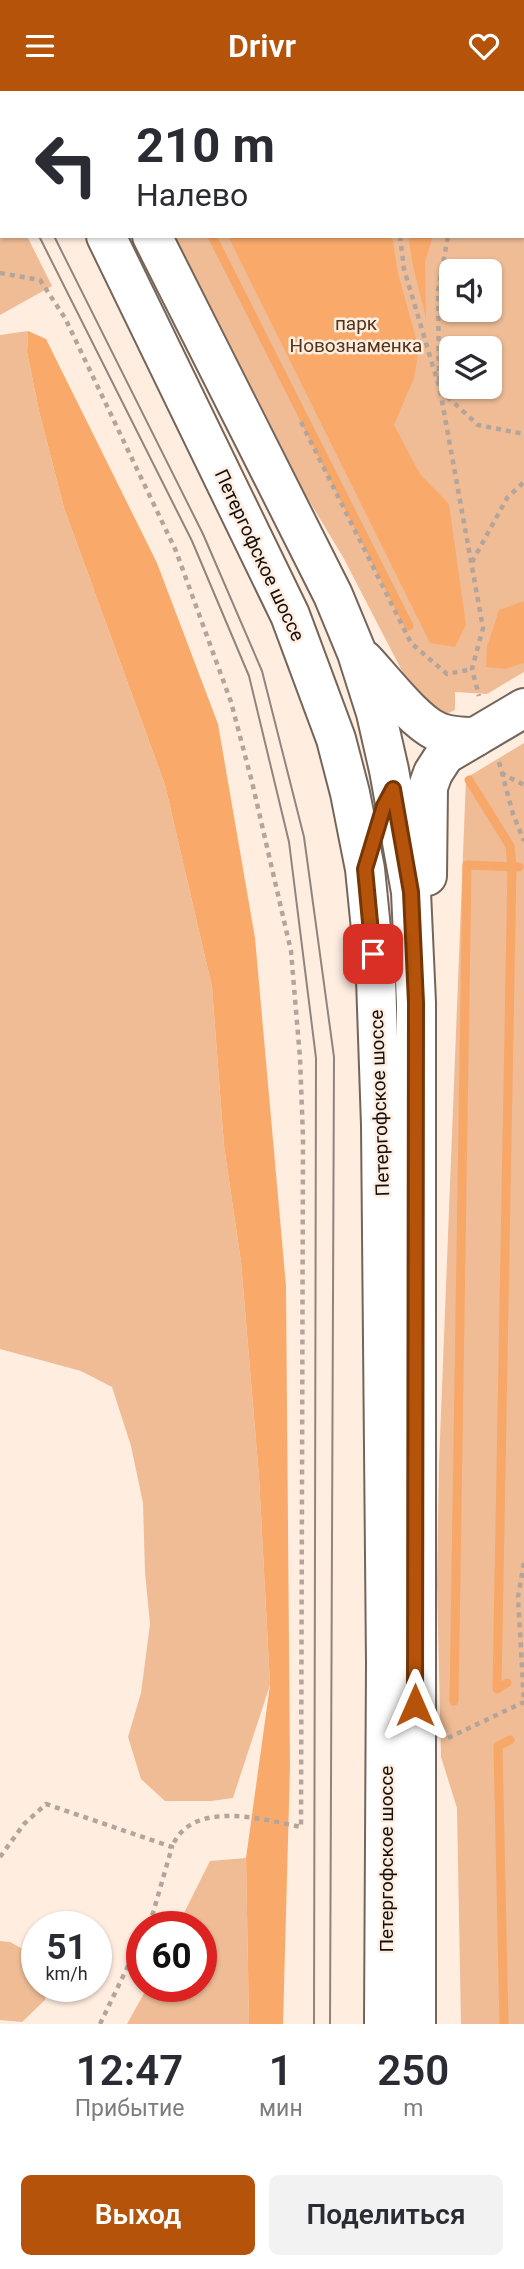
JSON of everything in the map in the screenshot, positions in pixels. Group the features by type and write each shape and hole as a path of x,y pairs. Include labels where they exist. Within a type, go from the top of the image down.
{"main road":[{"name":"Петергофское шоссе","path":"107,238 290,615 327,715 350,793 365,869 376,979 381,1125 386,1663 384,2024"},
{"name":"Петергофское шоссе","path":"153,238 333,595 357,653 376,713 436,763 411,892 416,1003 416,2024"},
{"path":"357,653 419,720 436,731 454,736 436,763 428,787 426,962 416,1003"},
{"path":"365,869 384,806 436,763 524,708"},
{"path":"327,715 373,763 436,763"}],"path":[{"path":"400,238 404,269 439,387"},
{"path":"439,340 438,291 448,238"},
{"path":"0,273 40,280 53,297 176,551 231,702 291,951 303,1137 302,1826 234,1816 209,1818 190,1825 177,1835 153,1911"},
{"path":"442,399 483,628 472,669 478,692"},
{"path":"450,399 478,425 524,434"},
{"path":"301,422 411,643 447,674 472,669"},
{"path":"471,563 508,498 524,482"},
{"path":"436,763 501,773 524,785"},
{"path":"501,773 524,841"},
{"path":"446,1739 524,1702 518,1597 524,1563"},
{"path":"0,1857 23,1823 46,1804 172,1847"},
{"path":"100,2024 126,1970"}],"green space":[{"path":"0,238 28,238 52,286 0,315"},
{"name":"парк Новознаменка","path":"171,238 524,238 524,672 487,694 455,692 455,710 440,717 417,700 343,557 276,446"},
{"path":"229,238 392,238 398,273 419,349 414,378 394,425 420,474 449,504 466,625 455,647 430,643"},
{"path":"408,238 432,238 425,262 426,318"},
{"path":"28,331 27,352 39,411 64,508 165,785 212,987 224,1146 241,1262 259,1477 270,1685 233,1798 211,1801 165,1801 141,1779 128,1737 141,1693 150,1624 143,1503 131,1446 112,1387 81,1371 0,1349 0,335"},
{"path":"28,331 46,339 157,563 218,724 255,938 286,1286 290,1767 283,2024 249,2024 246,1858 270,1685 259,1477 241,1262 224,1146 212,987 165,785 64,508 27,352"},
{"path":"524,601 524,663 505,669 486,667 487,647 499,610"},
{"path":"524,743 524,2024 461,2024 457,1808 441,1757 437,1583 439,1464 466,778"},
{"path":"246,1858 249,2024 127,2024 139,2002 217,2002 217,1911 185,1911 210,1861"},
{"path":"0,1941 10,1942 21,1948 21,2002 43,2002 22,2022 0,2020"}],"waterway":[{"path":"213,238 409,626"},
{"path":"469,780 510,846 512,867 497,1689 507,1683"},
{"path":"454,1701 467,865 519,867"},
{"path":"504,2024 498,1746 510,1740"}],"tram line":[{"path":"40,238 192,541 249,676 289,842 316,1058 314,2024"},
{"path":"55,238 203,534 262,671 304,837 334,1057 330,2024"}],"route":[{"path":"373,954 365,869 384,806 393,789 411,892 416,1003 415,1705"}]}
